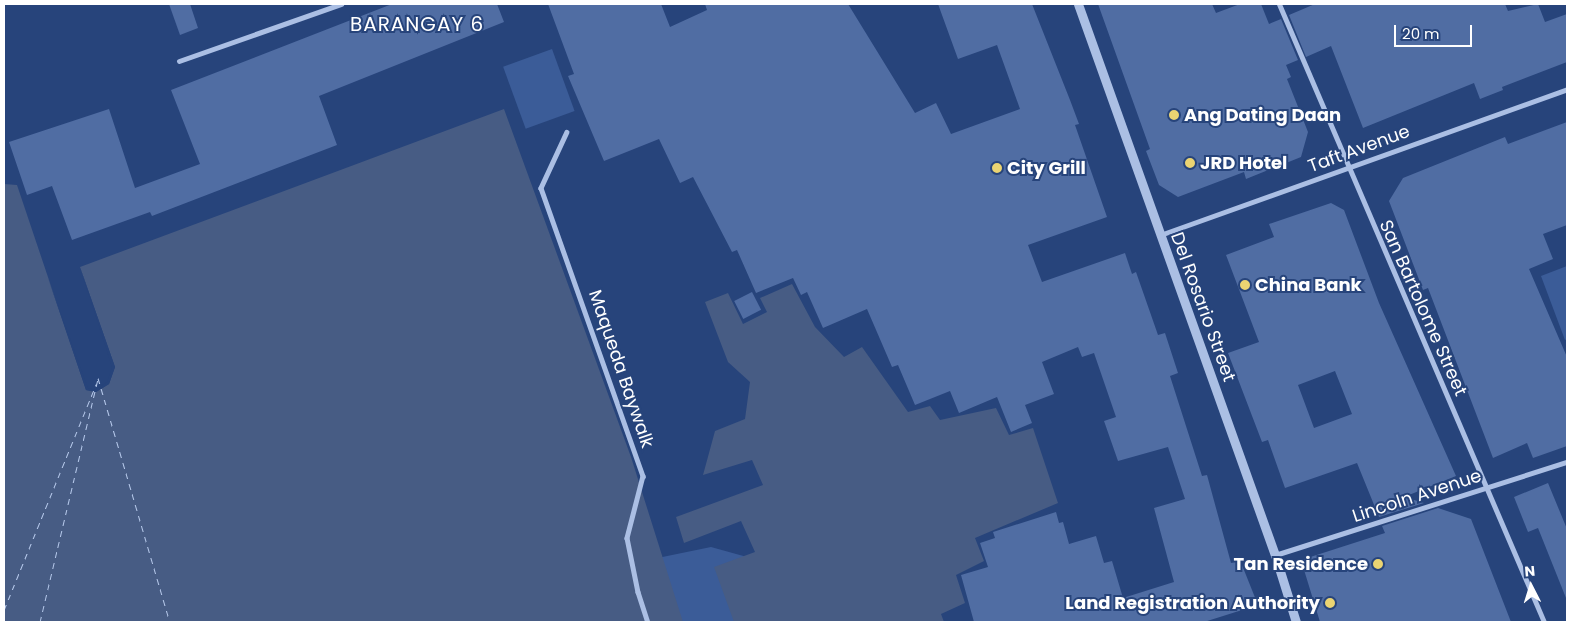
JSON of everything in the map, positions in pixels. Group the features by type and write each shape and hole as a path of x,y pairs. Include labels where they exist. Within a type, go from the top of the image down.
{"street":[{"path":"179,61 341,4"},
{"name":"Del Rosario Street","path":"1078,4 1275,555 1296,622"},
{"name":"San Bartolome Street","path":"1279,4 1347,168 1544,622"},
{"name":"Taft Avenue","path":"1160,235 1567,88"},
{"name":"Maqueda Baywalk","path":"566,132 541,188 644,476 627,538 638,592 648,622"},
{"name":"Lincoln Avenue","path":"1275,555 1567,462"}],"shaded area":[{"path":"552,49 575,111 526,129 503,67"},
{"path":"504,109 631,457 683,622 4,622 4,184 17,185 86,390 96,392 109,384 115,367 80,267"},
{"path":"1567,266 1567,339 1565,340 1541,276"},
{"path":"792,284 815,327 844,357 862,347 908,412 930,406 940,420 996,408 1009,435 1033,428 1058,503 975,538 984,561 956,575 965,603 941,614 944,622 734,622 714,567 755,552 741,521 684,543 676,517 763,485 752,460 703,475 715,431 745,419 750,382 728,362 705,302 728,293 743,324 767,312 760,298"},
{"path":"711,547 843,584 905,622 664,622 643,561"}],"pier":[{"path":"80,267 115,367 109,384 96,392 86,390 48,278 88,388 95,390 107,382 112,367"}],"building":[{"path":"169,4 190,4 198,28 180,35"},
{"path":"392,4 497,4 504,22 319,96 337,145 152,216 150,212 72,240 52,186 27,195 9,142 109,109 135,188 200,164 171,90"},
{"path":"548,4 661,4 670,27 707,10 705,4 848,4 915,113 936,103 951,134 1020,109 997,45 958,59 938,4 1032,4 1079,124 1075,125 1107,217 1028,245 1042,282 1125,253 1132,274 1136,272 1158,335 1165,333 1178,373 1170,376 1202,476 1207,475 1231,563 1240,560 1258,605 1204,622 974,622 961,575 988,567 980,543 995,538 993,532 1056,512 1059,523 1063,522 1069,544 1096,536 1104,563 1112,561 1123,598 1174,582 1154,508 1185,499 1168,447 1118,461 1104,421 1116,417 1094,353 1082,357 1078,347 1042,362 1054,394 1025,405 1032,423 1011,432 997,397 959,413 950,391 915,405 898,365 892,367 867,309 823,328 807,292 801,295 793,278 756,293 737,250 732,252 693,177 680,183 659,139 604,161 568,76 574,74"},
{"path":"1098,4 1212,4 1216,13 1240,4 1261,4 1269,24 1281,19 1298,60 1286,65 1291,77 1287,79 1308,132 1301,157 1246,179 1244,172 1178,197 1159,185 1146,151 1150,149"},
{"path":"1315,4 1505,4 1508,11 1538,4 1545,22 1567,14 1567,62 1502,87 1503,90 1480,99 1474,83 1363,128 1331,46 1306,57 1289,15"},
{"path":"1567,122 1567,225 1543,234 1553,259 1529,269 1567,357 1567,446 1533,458 1527,443 1493,458 1428,288 1423,290 1389,201 1403,178 1505,137 1508,144"},
{"path":"1331,203 1344,210 1379,303 1456,476 1404,497 1424,503 1379,517 1357,463 1285,488 1268,440 1262,442 1228,353 1259,342 1226,255 1274,237 1269,224","holes":["1335,371 1352,414 1314,428 1298,385"]},
{"path":"752,292 761,310 743,319 734,301"},
{"path":"1548,483 1567,529 1566,598 1538,528 1528,532 1514,497"},
{"path":"1438,508 1471,519 1511,622 1320,622 1301,560 1385,533 1382,526"}],"ferry route":[{"path":"98,378 170,622"},
{"path":"40,622 98,379"},
{"path":"4,610 96,384"}],"place":[{"name":"Ang Dating Daan","path":"1174,115"},
{"name":"JRD Hotel","path":"1190,163"},
{"name":"City Grill","path":"997,168"},
{"name":"China Bank","path":"1245,285"},
{"name":"Tan Residence","path":"1378,564"},
{"name":"Land Registration Authority","path":"1330,603"}],"district":[{"name":"BARANGAY 6","path":"417,24"}]}
